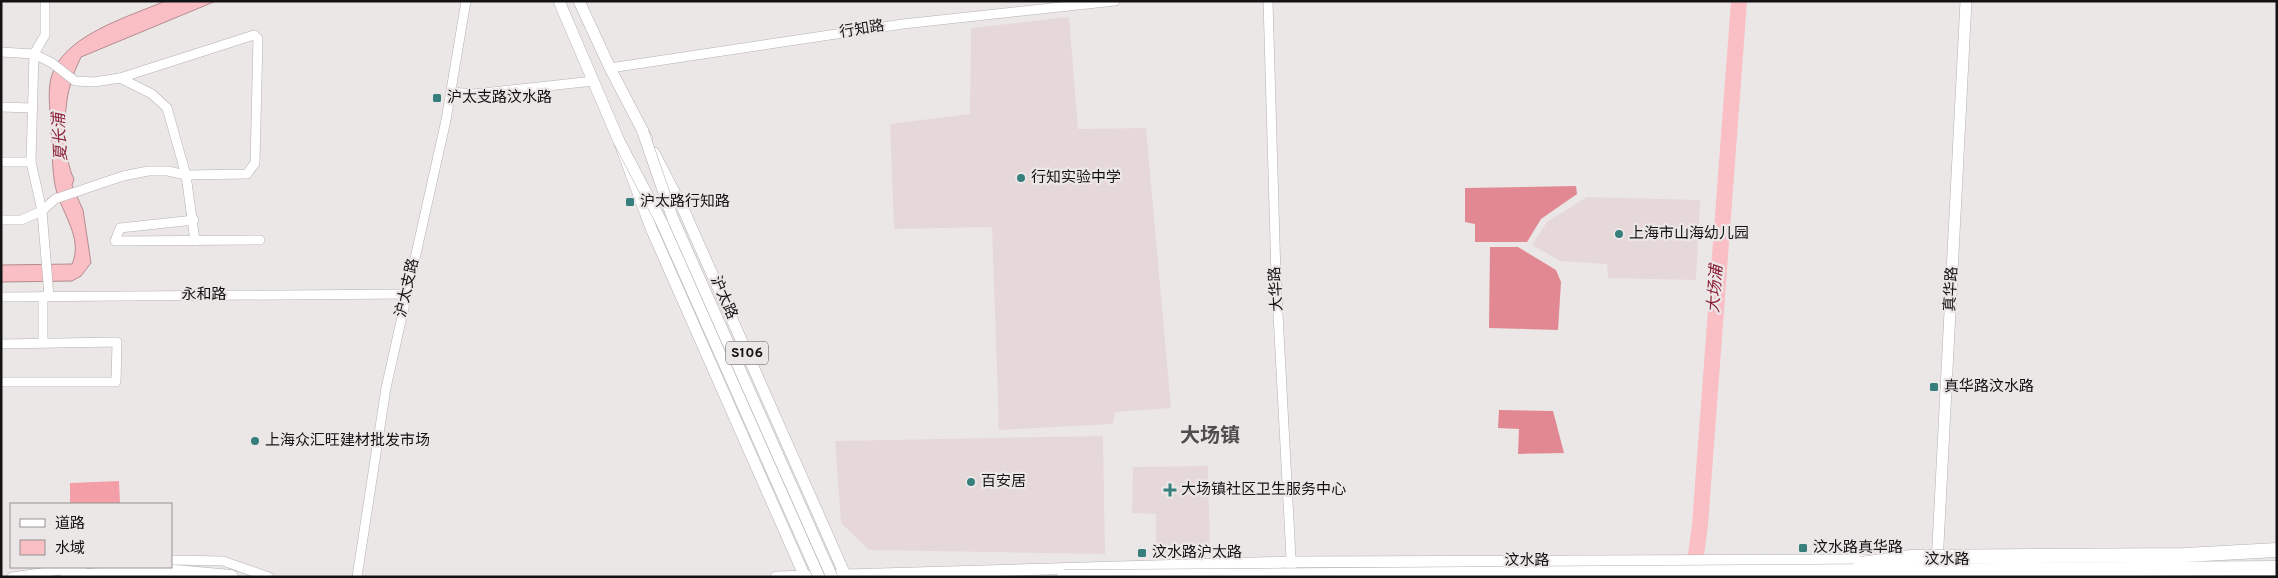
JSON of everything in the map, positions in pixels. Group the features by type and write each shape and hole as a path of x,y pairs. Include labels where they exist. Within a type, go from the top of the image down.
{"highway":[{"path":"1819,570 1911,557 2185,555 2277,550"},
{"path":"172,566 231,577"},
{"path":"67,577 143,568"},
{"path":"1064,577 2277,568"}],"main road":[{"name":"沪太路","path":"559,1 619,141 651,228 805,577"},
{"name":"沪太路","path":"579,1 610,68 685,213 846,576"},
{"name":"真华路","path":"1937,577 1966,1"},
{"name":"沪太路","path":"643,132 673,218 832,577"},
{"name":"沪太路","path":"619,141 662,223 820,577"},
{"name":"汶水路","path":"776,577 1292,562 1938,560 2277,563"}],"street":[{"path":"43,343 48,283 42,211 31,162 34,54 45,35 45,1"},
{"name":"沪太支路","path":"358,577 386,388 452,92 466,1"},
{"name":"行知路","path":"610,68 903,24 1115,1"},
{"name":"大华路","path":"1268,1 1276,276 1292,577"},
{"path":"1,52 34,54 52,63 75,81 94,82 120,78 254,35 258,38 255,162 247,174 186,175 168,171 148,171 124,176 55,199 42,211 21,220 1,220"},
{"path":"120,78 152,94 167,108 186,175 194,220 195,241"},
{"path":"452,92 473,94 594,81"},
{"path":"1,107 32,108"},
{"path":"1,162 31,162"},
{"path":"194,220 120,228 115,241 260,240"},
{"name":"永和路","path":"1,297 407,294"},
{"path":"1,344 117,342 116,382 1,382"},
{"path":"172,565 223,562 269,577"},
{"path":"12,577 75,568"}],"shaded area":[{"name":"行知实验中学","path":"1069,17 1078,129 1146,128 1171,408 1115,412 1113,424 999,430 992,227 894,229 890,124 970,114 971,28"},
{"path":"1576,186 1577,194 1541,219 1527,242 1475,242 1475,224 1465,222 1465,188"},
{"name":"上海市山海幼儿园","path":"1587,197 1700,200 1696,280 1608,278 1607,264 1560,261 1532,245 1547,222"},
{"path":"1490,247 1518,247 1556,270 1561,282 1558,330 1489,328"},
{"path":"1499,410 1553,411 1564,453 1518,454 1519,429 1498,428"},
{"name":"百安居","path":"1103,436 1105,554 869,550 841,523 835,441"},
{"name":"大场镇社区卫生服务中心","path":"1208,466 1210,553 1156,553 1156,514 1132,513 1133,467"},
{"path":"119,481 120,503 70,503 70,483"}],"water":[{"name":"夏长浦","path":"165,1 216,1 81,57 71,82 66,107 66,146 70,170 74,179 72,185 83,210 91,263 81,276 72,281 1,282 1,265 72,264 75,256 72,231 56,191 53,174 49,91 51,78 58,63 68,50 99,29"}],"waterway":[{"name":"大场浦","path":"1693,577 1700,525 1739,1"}],"place":[{"name":"沪太支路汶水路","path":"437,98"},
{"name":"行知实验中学","path":"1021,178"},
{"name":"沪太路行知路","path":"630,202"},
{"name":"上海市山海幼儿园","path":"1619,234"},
{"name":"真华路汶水路","path":"1934,387"},
{"name":"上海众汇旺建材批发市场","path":"255,441"},
{"name":"百安居","path":"971,482"},
{"name":"大场镇社区卫生服务中心","path":"1170,490"},
{"name":"汶水路真华路","path":"1803,548"},
{"name":"汶水路沪太路","path":"1142,553"}],"district":[{"name":"大场镇","path":"1210,437"}]}
